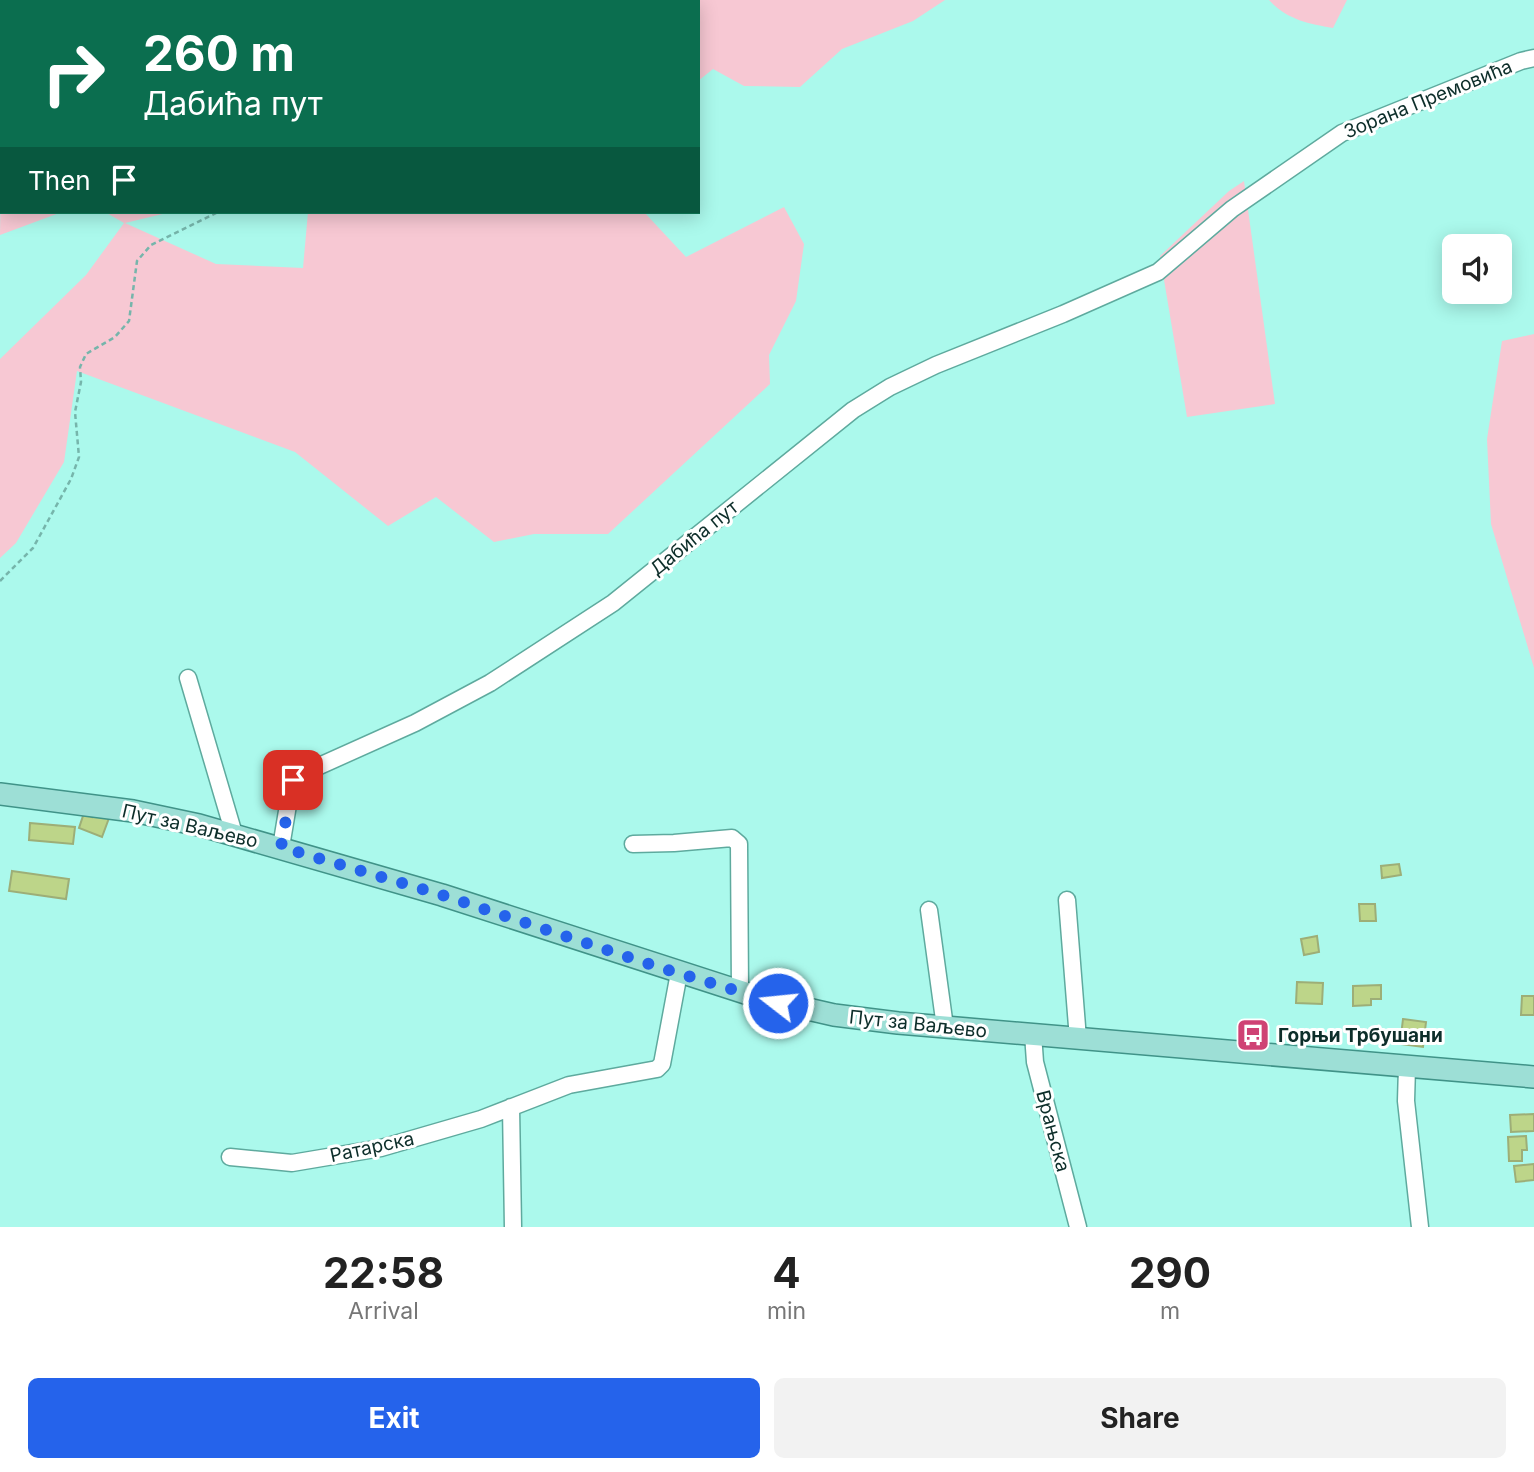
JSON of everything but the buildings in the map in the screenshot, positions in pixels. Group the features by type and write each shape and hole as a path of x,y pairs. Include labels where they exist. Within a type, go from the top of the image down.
{"main road":[{"name":"Пут за Ваљево","path":"0,794 151,814 234,834 442,895 740,992 842,1016 1236,1053 1534,1077"}],"street":[{"name":"Зорана Премовића","path":"1158,272 1232,209 1342,133 1534,58"},
{"name":"Дабића пут","path":"281,847 291,787 297,776 415,723 490,683 613,603 853,410 890,387 936,365 1158,272"},
{"path":"188,678 234,834"},
{"path":"633,844 674,844 732,838 739,844 740,992"},
{"path":"1068,900 1078,1039"},
{"path":"929,910 944,1027"},
{"name":"Ратарска","path":"230,1157 292,1163 381,1147 469,1122 569,1085 648,1072 662,1064 679,973"},
{"name":"Врањска","path":"1033,1034 1035,1062 1078,1227"},
{"path":"1406,1067 1406,1101 1420,1227"},
{"path":"511,1107 513,1227"}],"path":[{"path":"0,581 33,548 71,479 79,457 75,412 81,382 80,367 86,354 115,337 129,321 137,261 151,245 214,214"}],"shaded area":[{"path":"700,0 945,0 913,21 842,49 800,87 744,86 713,69 700,79"},
{"path":"1269,0 1347,0 1333,28 1291,17"},
{"path":"1244,181 1275,404 1187,417 1160,256 1229,191"},
{"path":"784,207 804,244 796,301 769,355 770,384 608,534 534,534 494,542 436,497 388,526 295,452 77,371 64,462 16,543 0,558 0,359 86,275 124,223 108,214 163,214 125,223 216,264 303,268 308,214 646,214 686,257"},
{"path":"0,214 57,214 0,235"},
{"path":"1534,334 1534,668 1491,524 1487,439 1502,341"}],"place":[{"name":"Горњи Трбушани","path":"1253,1035"}],"route":[{"path":"293,780 281,847 442,895 661,968 778,1003"}]}
